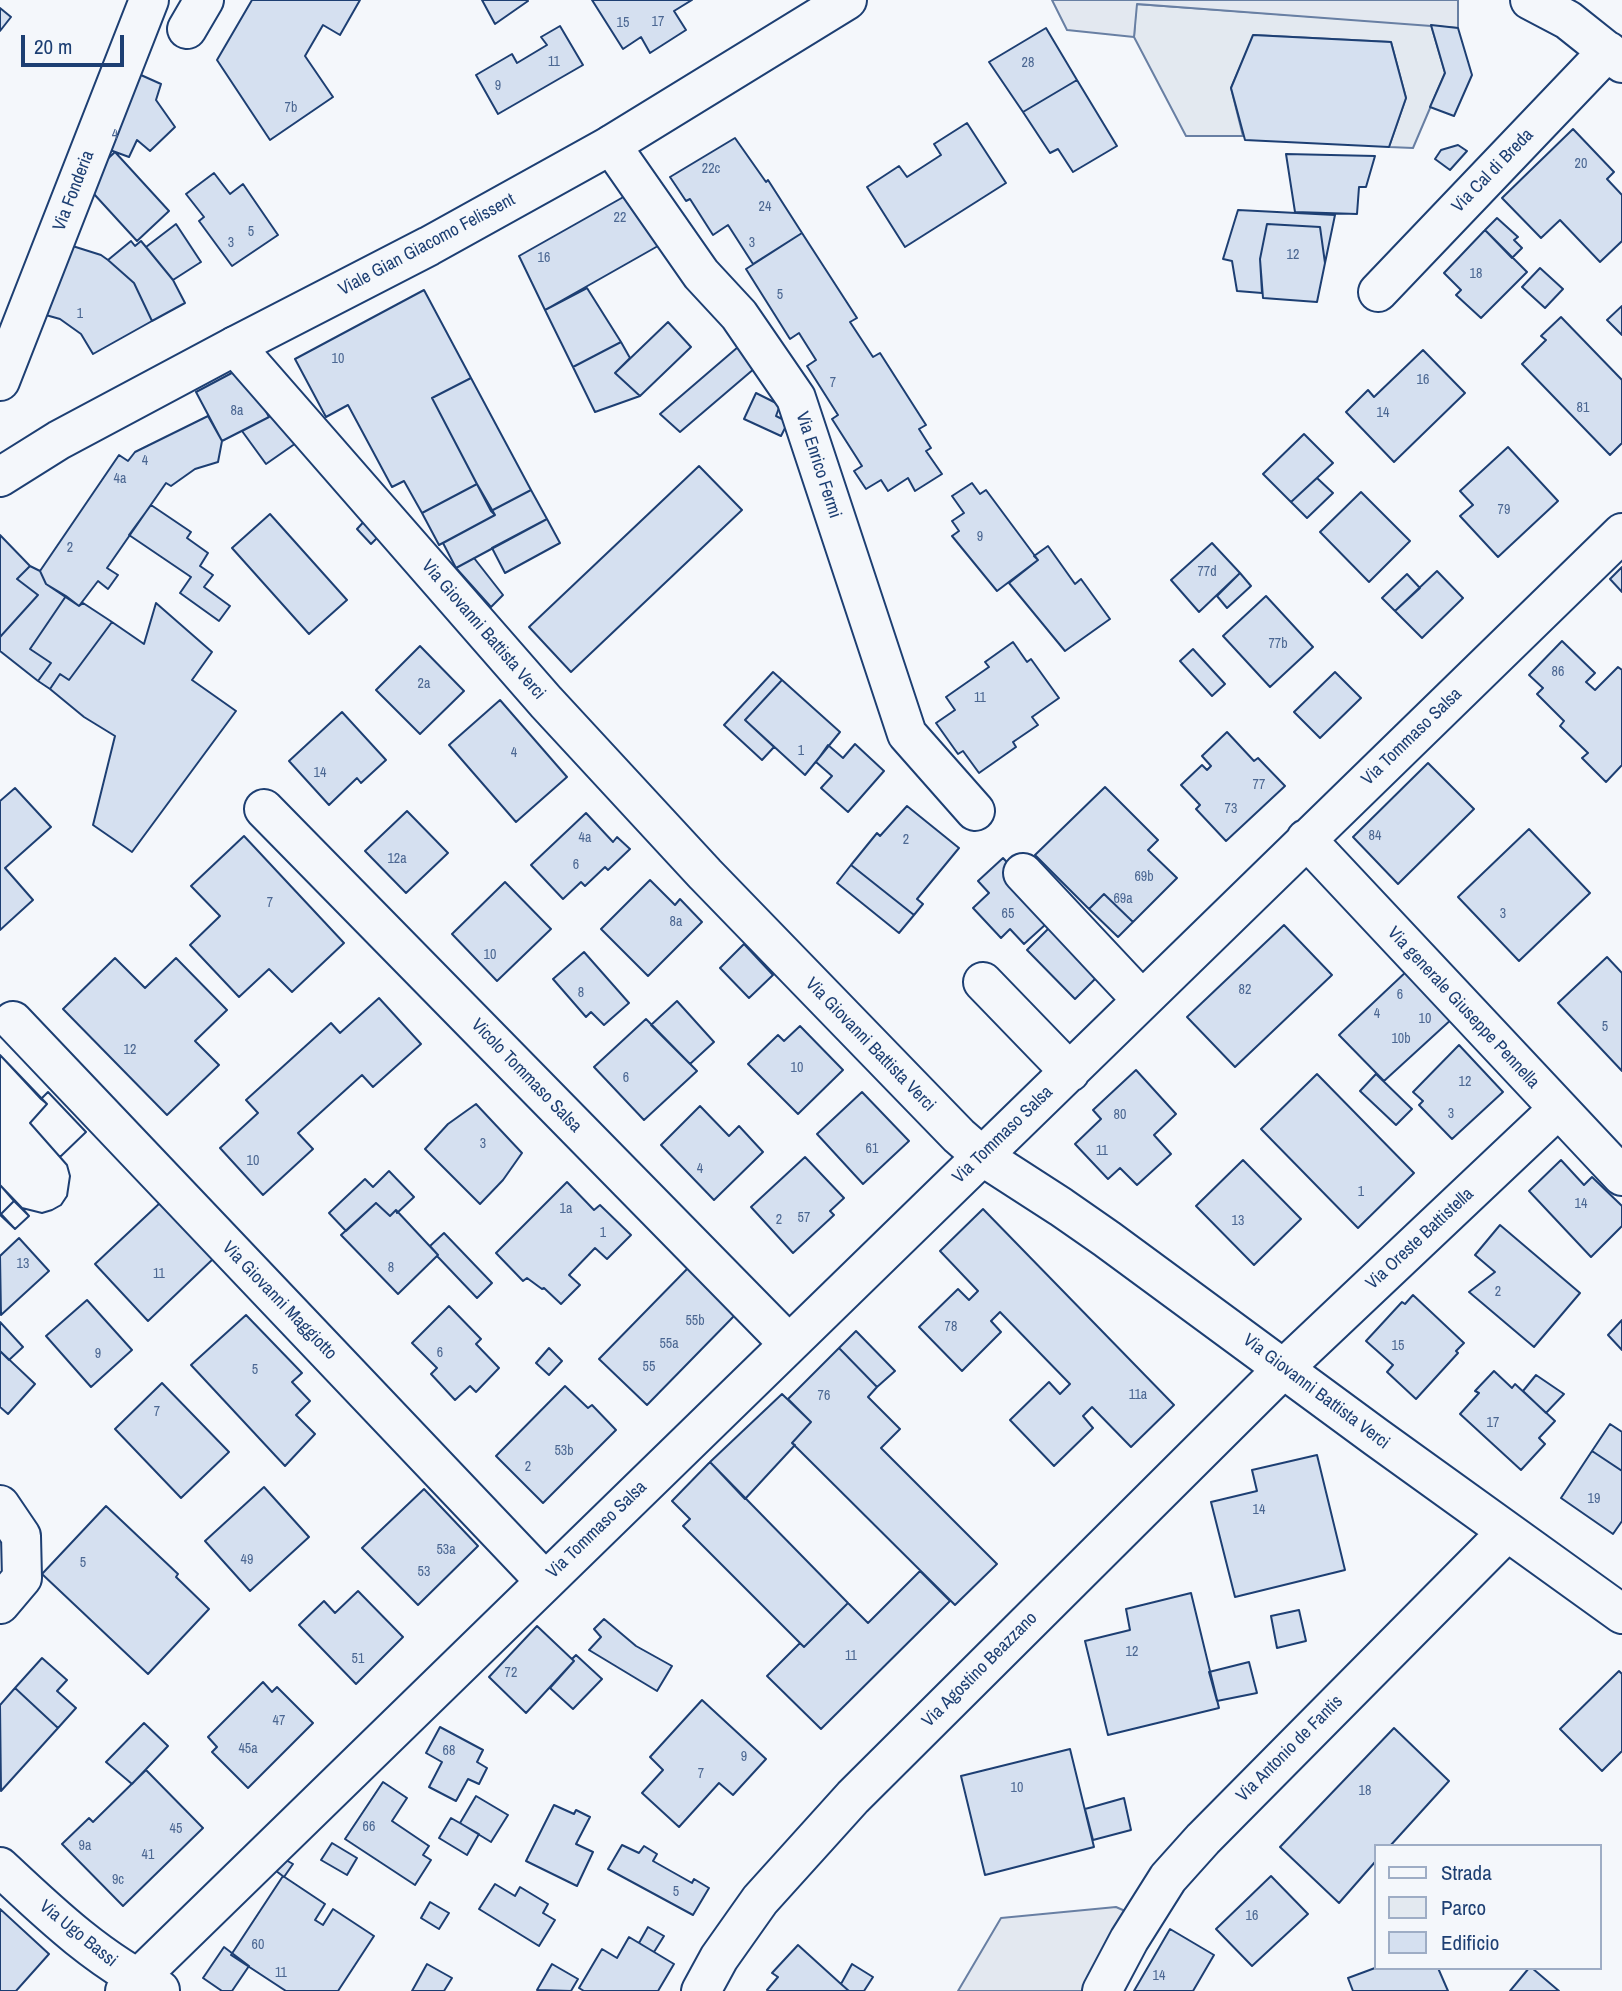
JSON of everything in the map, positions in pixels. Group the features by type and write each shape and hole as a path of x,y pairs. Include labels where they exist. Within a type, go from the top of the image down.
{"street":[{"name":"Via Fonderia","path":"0,381 149,0"},
{"name":"Via Cal di Breda","path":"1378,292 1615,57 1568,20 1530,0"},
{"name":"Viale Gian Giacomo Felissent","path":"0,477 59,440 429,246 611,145 836,3"},
{"name":"Via Enrico Fermi","path":"611,145 701,274 738,315 796,398 907,734 975,811"},
{"name":"Via Giovanni Battista Verci","path":"235,346 537,692 705,874 959,1136 982,1156 1062,1207 1622,1614"},
{"name":"Via Tommaso Salsa","path":"141,1987 545,1581 1622,533"},
{"name":"Vicolo Tommaso Salsa","path":"264,808 788,1343"},
{"name":"Via generale Giuseppe Pennella","path":"1306,839 1622,1177"},
{"path":"1023,873 1142,1000"},
{"path":"983,982 1070,1072"},
{"name":"Via Giovanni Maggiotto","path":"13,1021 545,1581"},
{"name":"Via Oreste Battistella","path":"1283,1369 1558,1110"},
{"name":"Via Agostino Beazzano","path":"701,1991 719,1958 760,1900 845,1805 1283,1369"},
{"path":"0,1505 22,1536 22,1578 0,1604"},
{"name":"Via Antonio de Fantis","path":"1102,1991 1129,1940 1168,1878 1203,1839 1507,1532"},
{"name":"Via Ugo Bassi","path":"0,1867 49,1914 141,1987"}],"green space":[{"path":"1136,4 1431,25 1445,73 1413,148 1389,147 1406,98 1391,42 1254,35 1231,88 1243,136 1186,136 1134,37"}],"shaded area":[{"path":"1052,0 1458,0 1458,28 1137,4 1134,37 1067,30"},
{"path":"1116,1907 1132,1914 1088,1991 958,1991 1001,1918"}],"building":[{"path":"252,0 360,0 340,35 323,25 305,56 333,97 270,140 217,60"},
{"path":"482,0 527,0 528,1 495,24"},
{"path":"592,0 692,0 674,11 686,30 650,53 641,37 623,49"},
{"path":"0,8 11,17 0,31"},
{"path":"1431,25 1458,28 1472,75 1454,116 1430,107 1445,73"},
{"path":"560,26 583,65 498,114 476,75 512,54 517,63 547,45 541,37"},
{"path":"1046,28 1077,80 1023,112 989,62"},
{"path":"1253,35 1391,42 1406,98 1389,147 1245,140 1231,88"},
{"path":"132,71 161,84 156,100 175,127 150,151 137,140 129,157 99,146"},
{"path":"1077,80 1117,146 1073,172 1058,149 1050,153 1023,112"},
{"path":"967,123 1006,183 905,247 867,187 899,166 907,177 941,155 934,144"},
{"path":"1573,129 1614,172 1607,179 1622,195 1622,241 1600,262 1560,220 1541,238 1502,198"},
{"path":"735,138 766,182 768,180 802,233 753,264 728,225 713,235 690,199 686,201 670,177"},
{"path":"1458,145 1467,151 1450,170 1435,159 1441,150"},
{"path":"115,152 169,211 137,241 83,182"},
{"path":"1286,154 1375,156 1366,187 1359,187 1357,214 1295,212"},
{"path":"214,173 230,194 243,184 278,235 232,266 199,221 204,217 186,194"},
{"path":"634,191 665,242 545,310 519,256"},
{"path":"1238,210 1335,215 1325,263 1320,227 1267,224 1260,259 1262,293 1237,291 1232,261 1223,259"},
{"path":"1497,218 1518,237 1514,240 1522,248 1512,258 1485,230"},
{"path":"176,224 201,262 173,280 146,247"},
{"path":"1267,224 1320,227 1325,263 1317,302 1263,298 1260,259"},
{"path":"1485,230 1527,272 1481,318 1456,295 1461,290 1444,273"},
{"path":"802,233 857,318 850,322 873,357 880,353 926,425 919,429 931,448 926,451 942,474 915,491 908,478 888,491 881,480 866,489 854,471 862,466 832,419 838,415 807,366 816,360 799,333 790,339 746,269"},
{"path":"131,241 135,246 141,241 173,280 185,303 152,321 134,283 108,260"},
{"path":"63,243 101,255 108,260 134,283 152,321 93,354 81,334 60,319 35,312"},
{"path":"1540,268 1563,289 1545,308 1522,287"},
{"path":"587,288 621,342 573,367 545,310"},
{"path":"424,290 471,378 432,398 477,484 422,513 404,481 392,487 348,405 326,417 295,359"},
{"path":"1622,306 1622,335 1607,320"},
{"path":"1561,317 1622,380 1622,443 1610,455 1522,364 1546,340 1541,336"},
{"path":"668,322 691,347 640,396 615,373"},
{"path":"621,342 630,358 615,373 640,396 595,412 573,367"},
{"path":"738,347 755,368 680,432 660,414"},
{"path":"1423,350 1465,393 1394,462 1346,412 1368,390 1374,397"},
{"path":"243,367 269,417 222,441 196,392"},
{"path":"471,378 531,490 491,511 432,398"},
{"path":"756,393 780,405 776,416 788,422 781,436 744,419"},
{"path":"262,404 299,441 266,464 242,431 269,417"},
{"path":"208,416 222,441 218,462 195,469 171,486 166,483 107,568 118,575 108,589 98,581 79,606 46,584 40,571 119,455 128,461 135,452"},
{"path":"1304,434 1333,463 1291,502 1263,474"},
{"path":"1508,447 1558,501 1498,557 1460,516 1473,505 1460,491"},
{"path":"699,466 742,510 571,672 529,627"},
{"path":"1317,478 1333,493 1307,518 1291,502"},
{"path":"972,483 980,494 986,490 1038,560 997,591 952,536 959,531 952,521 964,513 952,496"},
{"path":"477,484 495,515 439,545 422,513"},
{"path":"531,490 547,519 456,568 443,543 495,515 491,511"},
{"path":"1361,492 1410,541 1369,582 1320,532"},
{"path":"151,505 191,532 187,538 208,553 200,566 213,575 204,587 230,606 219,621 180,593 191,577 129,535"},
{"path":"270,514 347,600 309,634 232,548"},
{"path":"370,515 384,531 371,544 357,529"},
{"path":"547,519 560,543 505,573 492,548"},
{"path":"0,535 30,566 17,579 38,595 0,637"},
{"path":"1212,543 1240,573 1199,612 1171,580"},
{"path":"1048,546 1075,584 1081,579 1110,619 1065,651 1009,583 1038,560 1034,556"},
{"path":"474,558 503,595 491,607 456,568"},
{"path":"30,566 40,571 46,584 66,596 30,649 51,663 38,681 0,651 0,637 38,595 17,579"},
{"path":"1622,567 1622,592 1610,579"},
{"path":"1437,571 1463,598 1422,638 1395,611"},
{"path":"1240,573 1251,586 1227,608 1217,596"},
{"path":"1407,574 1420,588 1395,611 1382,598"},
{"path":"66,596 79,606 83,603 112,622 69,680 60,674 50,689 38,681 51,663 30,649"},
{"path":"1266,596 1313,647 1270,687 1223,636"},
{"path":"156,603 212,652 192,680 236,711 132,852 93,825 115,736 84,717 50,689 60,674 69,680 112,622 144,644"},
{"path":"1562,641 1595,673 1586,682 1595,690 1618,667 1622,670 1622,765 1606,782 1582,758 1588,753 1560,726 1564,721 1537,694 1543,688 1529,675"},
{"path":"1013,642 1027,662 1031,659 1059,698 1032,717 1038,725 1013,742 1016,747 979,773 963,751 958,754 936,723 955,710 946,697 989,667 985,662"},
{"path":"420,646 464,691 420,734 376,690"},
{"path":"1193,649 1225,684 1212,696 1180,661"},
{"path":"773,672 782,680 745,720 774,747 762,760 724,725"},
{"path":"1335,672 1361,698 1320,738 1294,712"},
{"path":"782,680 840,732 805,775 745,720"},
{"path":"500,700 567,777 516,822 449,745"},
{"path":"342,712 386,760 361,783 357,778 329,805 289,761"},
{"path":"1227,732 1254,761 1258,758 1285,786 1226,841 1196,809 1200,805 1181,785 1202,765 1207,770 1211,766 1202,756"},
{"path":"855,744 884,771 848,812 821,788 832,776 816,762 828,745 843,758"},
{"path":"1428,763 1474,809 1398,884 1353,837"},
{"path":"1105,787 1158,840 1148,850 1177,878 1133,922 1104,894 1089,909 1035,855"},
{"path":"15,788 51,827 5,868 33,900 0,930 0,801"},
{"path":"907,806 959,848 917,899 923,904 914,915 851,865 877,833 880,836"},
{"path":"407,811 448,853 406,893 365,851"},
{"path":"586,813 613,842 617,837 630,849 608,870 605,867 585,886 581,882 563,899 531,865"},
{"path":"1529,829 1590,893 1519,961 1458,897"},
{"path":"244,836 344,943 292,992 269,969 239,997 190,945 220,916 191,886"},
{"path":"1003,858 1033,890 1046,924 1024,944 1010,929 1001,938 973,908 989,893 978,881"},
{"path":"851,865 914,915 899,933 837,883"},
{"path":"650,880 675,905 680,899 702,922 648,976 601,929"},
{"path":"505,882 551,929 497,981 452,934"},
{"path":"1104,894 1133,922 1118,937 1089,909"},
{"path":"1059,918 1104,970 1075,999 1027,950"},
{"path":"1284,925 1332,975 1235,1067 1187,1017"},
{"path":"744,944 773,975 749,998 720,968"},
{"path":"584,952 629,1003 604,1025 591,1012 586,1017 553,979"},
{"path":"1607,957 1622,973 1622,1071 1558,1003"},
{"path":"115,958 145,988 176,958 227,1010 195,1041 219,1065 167,1115 63,1009"},
{"path":"1408,970 1454,1017 1384,1081 1339,1035"},
{"path":"379,998 421,1044 373,1087 362,1075 298,1133 313,1149 263,1195 220,1148 258,1113 246,1100 331,1023 340,1033"},
{"path":"677,1001 714,1042 690,1064 651,1025"},
{"path":"646,1019 697,1071 644,1120 594,1067"},
{"path":"800,1026 843,1070 798,1114 748,1064 778,1035 784,1041"},
{"path":"1459,1045 1503,1092 1452,1139 1419,1105 1423,1101 1413,1092"},
{"path":"0,1055 41,1099 48,1092 86,1132 60,1157 67,1165 70,1176 67,1196 61,1205 42,1213 22,1208 29,1216 15,1229 0,1215"},
{"path":"0,1055 47,1104 30,1123 67,1165 70,1176 67,1196 61,1205 52,1210 42,1213 22,1208 0,1185"},
{"path":"1136,1070 1176,1114 1154,1135 1171,1154 1137,1185 1120,1168 1108,1179 1075,1144 1101,1119 1093,1110"},
{"path":"1317,1074 1414,1173 1358,1228 1261,1129"},
{"path":"1376,1074 1412,1109 1396,1125 1360,1091"},
{"path":"48,1092 86,1132 60,1157 30,1123 47,1104 41,1099"},
{"path":"862,1092 909,1141 863,1184 817,1134"},
{"path":"476,1104 522,1153 503,1180 480,1204 425,1149 448,1124"},
{"path":"700,1106 729,1136 739,1126 763,1152 714,1200 661,1145"},
{"path":"805,1157 844,1198 830,1211 834,1215 793,1253 751,1207"},
{"path":"1243,1160 1301,1219 1254,1265 1196,1206"},
{"path":"1561,1160 1584,1185 1592,1177 1622,1206 1622,1226 1591,1257 1529,1191"},
{"path":"389,1171 414,1197 390,1216 376,1203 346,1231 329,1213 365,1179 373,1187"},
{"path":"567,1182 594,1210 600,1205 631,1235 607,1259 595,1248 569,1275 580,1285 561,1304 544,1288 527,1278 523,1281 496,1253"},
{"path":"0,1185 14,1201 0,1215"},
{"path":"14,1201 29,1216 15,1229 1,1214"},
{"path":"161,1202 213,1259 148,1321 95,1264"},
{"path":"376,1203 390,1216 396,1210 438,1255 398,1294 341,1235"},
{"path":"983,1209 1174,1405 1131,1447 1092,1407 1083,1416 1093,1428 1054,1466 1010,1420 1049,1382 1060,1394 1070,1384 1000,1312 991,1321 1001,1332 962,1371 919,1327 958,1289 969,1300 978,1291 940,1251"},
{"path":"1500,1225 1580,1293 1534,1347 1469,1292 1495,1272 1475,1255"},
{"path":"444,1233 492,1283 477,1298 430,1246"},
{"path":"19,1238 49,1271 1,1315 0,1256"},
{"path":"688,1268 736,1314 647,1405 599,1359"},
{"path":"1413,1295 1464,1343 1416,1399 1387,1372 1393,1365 1366,1341 1402,1302 1405,1304"},
{"path":"87,1300 132,1350 91,1387 46,1336"},
{"path":"449,1306 481,1339 476,1344 499,1368 476,1392 470,1386 455,1400 431,1374 437,1368 412,1343"},
{"path":"246,1315 302,1373 292,1382 310,1401 296,1415 315,1434 285,1466 191,1365"},
{"path":"1622,1320 1622,1350 1608,1335"},
{"path":"0,1322 23,1347 9,1360 0,1351"},
{"path":"856,1331 895,1371 877,1387 839,1348"},
{"path":"549,1348 562,1361 549,1375 536,1363"},
{"path":"839,1348 877,1387 868,1397 900,1429 881,1448 997,1564 955,1605 792,1443 811,1422 788,1399"},
{"path":"0,1351 35,1384 8,1414 0,1407"},
{"path":"1494,1371 1512,1388 1515,1384 1555,1421 1539,1438 1545,1444 1521,1470 1460,1414 1479,1393 1475,1391"},
{"path":"1536,1375 1564,1394 1546,1413 1523,1391"},
{"path":"162,1383 229,1452 181,1498 115,1429"},
{"path":"565,1386 588,1408 592,1405 616,1430 543,1503 496,1456"},
{"path":"782,1394 811,1422 792,1443 795,1445 745,1499 710,1462"},
{"path":"1610,1424 1622,1432 1622,1471 1592,1451"},
{"path":"1592,1451 1622,1471 1622,1521 1613,1534 1561,1498"},
{"path":"1317,1455 1345,1570 1235,1597 1211,1502 1257,1491 1252,1470"},
{"path":"710,1462 848,1603 804,1647 683,1526 690,1519 672,1501"},
{"path":"264,1487 309,1537 250,1591 205,1541"},
{"path":"424,1489 478,1546 418,1605 362,1548"},
{"path":"106,1506 178,1574 176,1577 209,1609 148,1674 42,1574"},
{"path":"920,1571 950,1601 821,1729 767,1676 800,1643 804,1647 848,1603 868,1623"},
{"path":"358,1591 403,1637 356,1684 299,1625 324,1601 335,1613"},
{"path":"1191,1593 1219,1708 1108,1735 1085,1641 1130,1630 1126,1609"},
{"path":"1299,1610 1306,1641 1277,1648 1271,1616"},
{"path":"604,1619 636,1646 672,1666 657,1691 589,1650 601,1637 594,1629"},
{"path":"537,1626 574,1661 526,1713 489,1677"},
{"path":"576,1655 602,1679 573,1709 550,1688 574,1661 572,1659"},
{"path":"42,1658 67,1680 57,1691 76,1708 58,1728 15,1688"},
{"path":"1249,1662 1257,1693 1217,1701 1209,1672"},
{"path":"1619,1671 1622,1674 1622,1751 1602,1771 1560,1729"},
{"path":"263,1682 272,1692 277,1687 313,1723 248,1788 212,1752 217,1747 208,1737"},
{"path":"15,1688 58,1728 1,1791 0,1705"},
{"path":"702,1700 766,1759 733,1795 719,1783 679,1827 642,1793 663,1770 650,1757"},
{"path":"144,1723 168,1746 132,1784 106,1762"},
{"path":"440,1727 483,1750 477,1762 487,1768 479,1784 468,1779 456,1801 429,1787 442,1762 426,1753"},
{"path":"1394,1728 1449,1781 1392,1844 1374,1844 1374,1863 1339,1903 1280,1847"},
{"path":"1070,1749 1094,1847 985,1875 961,1776"},
{"path":"146,1770 203,1828 123,1906 62,1844 89,1818 93,1822"},
{"path":"383,1782 407,1798 392,1821 429,1846 423,1855 431,1860 415,1885 345,1839"},
{"path":"476,1796 508,1815 491,1842 460,1823"},
{"path":"1124,1798 1131,1830 1093,1840 1085,1809"},
{"path":"554,1805 574,1814 576,1810 590,1817 576,1844 593,1852 577,1886 526,1861"},
{"path":"451,1818 479,1834 467,1855 439,1838"},
{"path":"332,1843 357,1858 347,1875 321,1860"},
{"path":"622,1845 639,1853 644,1846 657,1854 653,1861 692,1883 694,1879 709,1888 693,1915 608,1869"},
{"path":"277,1855 293,1864 284,1877 267,1864"},
{"path":"283,1876 325,1904 315,1920 323,1925 333,1909 374,1936 338,1991 286,1991 231,1955"},
{"path":"1271,1876 1308,1914 1252,1966 1216,1929"},
{"path":"495,1884 515,1896 520,1887 548,1904 543,1913 555,1920 539,1946 479,1909"},
{"path":"430,1902 449,1913 439,1929 421,1918"},
{"path":"0,1909 49,1954 16,1991 0,1991"},
{"path":"648,1927 664,1936 654,1952 639,1943"},
{"path":"1170,1929 1214,1955 1193,1991 1134,1991"},
{"path":"629,1937 674,1964 658,1991 584,1991 579,1988 602,1949 617,1958"},
{"path":"798,1945 849,1991 768,1991 778,1977 772,1973"},
{"path":"224,1947 249,1966 232,1991 222,1991 203,1978"},
{"path":"427,1964 452,1978 444,1991 412,1991"},
{"path":"552,1964 578,1979 571,1991 537,1990"},
{"path":"852,1964 873,1977 864,1991 849,1991 841,1984"},
{"path":"1374,1968 1439,1970 1448,1991 1353,1991 1348,1978"},
{"path":"1527,1970 1534,1970 1559,1991 1510,1991"}]}
